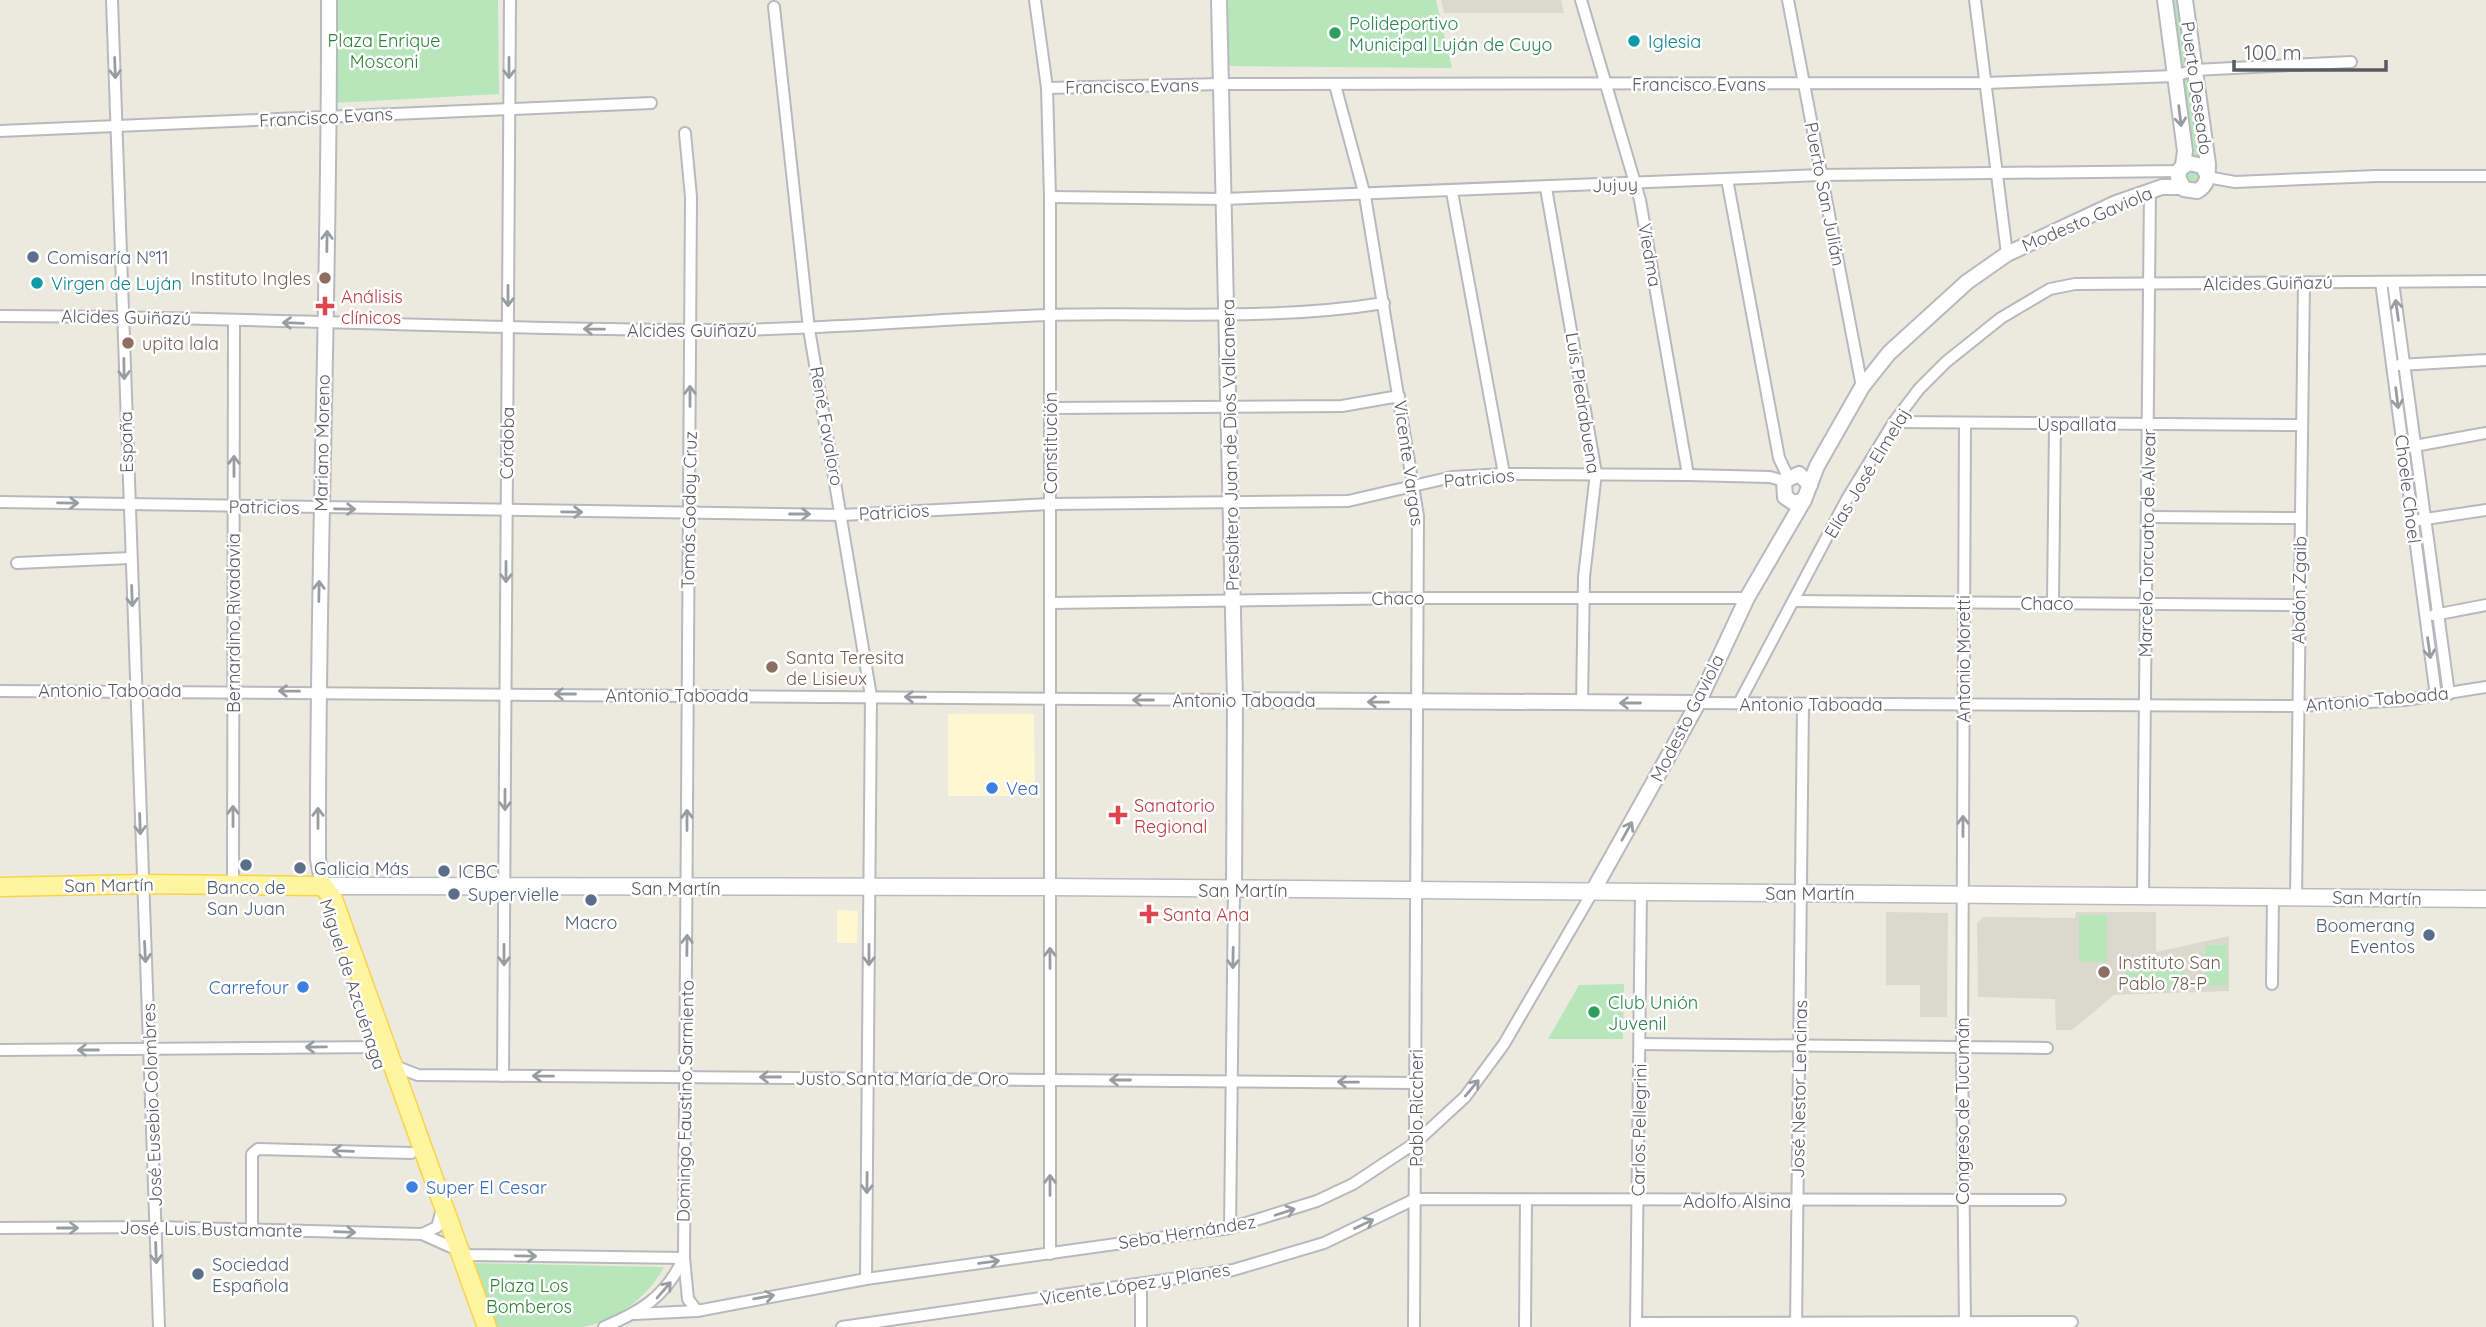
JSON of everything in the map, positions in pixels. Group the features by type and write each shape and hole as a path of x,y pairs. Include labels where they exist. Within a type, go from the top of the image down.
{"main road":[{"name":"San Martín","path":"0,887 142,884 688,888 1050,887 2486,900"},
{"name":"Miguel de Azcuénaga","path":"323,886 321,897 442,1209 440,1239 487,1327"},
{"name":"Miguel de Azcuénaga","path":"379,1047 391,1065 411,1153 474,1327"}],"street":[{"name":"España","path":"112,0 142,884"},
{"name":"Mariano Moreno","path":"323,886 318,859 318,691 326,324 329,0"},
{"name":"Córdoba","path":"503,1076 510,0"},
{"name":"Constitución","path":"1035,0 1046,88 1050,197 1050,1254"},
{"name":"Presbítero Juan de Dios Vallcanera","path":"1219,0 1235,700 1234,890"},
{"name":"Viedma","path":"1581,0 1636,184 1688,475"},
{"name":"Puerto San Julián","path":"1788,0 1862,387"},
{"path":"1975,0 2007,254"},
{"name":"Puerto Deseado","path":"2165,0 2175,76 2180,175"},
{"name":"Puerto Deseado","path":"2185,0 2207,176"},
{"name":"René Favaloro","path":"774,7 810,330 871,696 866,1279"},
{"name":"Francisco Evans","path":"1046,88 1222,84 1984,83 2175,76 2194,70 2351,62"},
{"name":"Vicente Vargas","path":"1335,85 1365,195 1415,487 1419,598 1417,890"},
{"name":"Francisco Evans","path":"0,131 651,103"},
{"name":"Tomás Godoy Cruz","path":"685,133 691,197 688,888"},
{"path":"2235,182 2207,176 2196,163 2180,175 2188,191 2235,182 2376,176 2486,176"},
{"name":"Jujuy","path":"1050,197 1225,199 1452,192 1821,175 2180,175"},
{"name":"Modesto Gaviola","path":"1777,543 1785,497 1795,479 1817,466 1862,387 1922,320 2007,254 2066,224 2156,189 2180,175"},
{"path":"2197,191 2203,187 2207,176"},
{"path":"1727,179 1779,458 1795,479"},
{"name":"Luis Piedrabuena","path":"1546,188 1596,473 1584,598 1583,704"},
{"name":"Marcelo Torcuato de Alvear","path":"2143,896 2149,284 2156,189"},
{"path":"1452,192 1504,474"},
{"name":"Alcides Guiñazú","path":"2050,289 2075,284 2486,281"},
{"name":"Choele Choel","path":"2381,282 2416,445 2449,694"},
{"name":"Choele Choel","path":"2393,282 2403,448 2436,696"},
{"name":"Abdón Zgaib","path":"2296,898 2304,283"},
{"name":"Elías José Elmelaj","path":"1739,704 1847,499 1894,422 1919,389 1969,342 2001,317 2050,289"},
{"name":"Alcides Guiñazú","path":"0,316 123,316 508,328 810,330 1050,315 1330,311 1384,303"},
{"name":"Bernardino Rivadavia","path":"233,884 234,320"},
{"path":"2399,365 2486,360"},
{"path":"1050,408 1342,406 1399,396"},
{"name":"Uspallata","path":"1894,422 2302,425"},
{"name":"Antonio Moretti","path":"1962,894 1965,423"},
{"path":"2053,603 2055,424"},
{"path":"2403,448 2486,433"},
{"name":"Patricios","path":"0,502 842,515 1050,504 1348,501 1452,477 1504,474 1596,473 1795,479"},
{"name":"Modesto Gaviola","path":"1593,891 1698,703 1747,598 1804,500 1795,479"},
{"path":"1785,497 1794,503 1804,500"},
{"path":"2413,521 2486,510"},
{"path":"2147,517 2301,518"},
{"path":"17,564 130,558"},
{"name":"Chaco","path":"1050,603 1419,598 1747,598"},
{"name":"Chaco","path":"1794,601 2299,605"},
{"path":"2425,617 2486,604"},
{"name":"Antonio Taboada","path":"0,691 136,689 506,695 687,694 1583,704 2298,706 2436,696 2486,687"},
{"name":"José Nestor Lencinas","path":"1796,1326 1803,704"},
{"name":"José Eusebio Colombres","path":"142,884 159,1327"},
{"name":"Domingo Faustino Sarmiento","path":"688,888 684,1258 687,1293 692,1307 697,1311"},
{"path":"1230,1228 1234,890"},
{"name":"Pablo Riccheri","path":"1414,1327 1417,890"},
{"name":"Seba Hernández","path":"635,1314 697,1311 866,1279 1230,1228 1317,1200 1353,1184 1415,1143 1446,1117 1483,1075 1593,891"},
{"name":"Carlos Pellegrini","path":"1636,1325 1641,891"},
{"name":"Congreso de Tucumán","path":"1962,894 1962,1201 1965,1325"},
{"path":"2272,984 2273,897"},
{"path":"1640,1044 2047,1048"},
{"path":"0,1050 379,1047"},
{"name":"Justo Santa María de Oro","path":"391,1065 418,1075 1416,1083"},
{"path":"395,1092 418,1075"},
{"path":"253,1229 252,1154 258,1149 411,1153"},
{"name":"Adolfo Alsina","path":"1415,1199 1797,1202 2060,1200"},
{"name":"Vicente López y Planes","path":"842,1327 1233,1270 1297,1254 1415,1199"},
{"path":"1525,1327 1526,1200"},
{"path":"440,1239 442,1209"},
{"name":"José Luis Bustamante","path":"0,1228 253,1229 440,1239 469,1255 684,1258"},
{"name":"Seba Hernández","path":"604,1327 635,1314 666,1290 684,1258"},
{"path":"1141,1284 1141,1327"},
{"path":"1636,1325 1965,1325 2072,1322"}],"shaded area":[{"path":"1441,0 1561,0 1564,13 1444,13"},
{"path":"948,714 1034,714 1035,796 948,796"},
{"path":"837,910 858,911 857,943 837,943"},
{"path":"1886,912 1948,913 1947,1017 1920,1017 1920,985 1886,985"},
{"name":"Instituto San Pablo 78-P","path":"2076,912 2156,912 2156,952 2229,936 2229,991 2114,995 2072,1030 2056,1030 2055,999 1978,997 1977,923 1984,917 2075,918"}],"green space":[{"name":"Plaza Enrique Mosconi","path":"334,0 498,0 499,94 334,103"},
{"name":"Polideportivo Municipal Luján de Cuyo","path":"1226,0 1436,0 1452,68 1226,66"},
{"path":"2165,0 2185,0 2208,164 2193,192 2180,169"},
{"path":"2079,915 2107,915 2107,962 2079,962"},
{"path":"2205,945 2227,945 2228,985 2206,986"},
{"path":"2184,959 2185,989 2127,990 2126,961"},
{"name":"Club Unión Juvenil","path":"1624,984 1623,1039 1548,1039 1579,985"},
{"name":"Plaza Los Bomberos","path":"467,1263 664,1267 650,1288 630,1306 607,1320 582,1327 494,1327"}],"place":[{"name":"Polideportivo Municipal Luján de Cuyo","path":"1335,33"},
{"name":"Iglesia","path":"1634,41"},
{"name":"Comisaría Nº11","path":"33,257"},
{"name":"Instituto Ingles","path":"325,278"},
{"name":"Virgen de Luján","path":"37,283"},
{"name":"Análisis clínicos","path":"325,306"},
{"name":"upita lala","path":"128,343"},
{"name":"Santa Teresita de Lisieux","path":"772,667"},
{"name":"Vea","path":"992,788"},
{"name":"Sanatorio Regional","path":"1118,815"},
{"name":"Banco de San Juan","path":"246,865"},
{"name":"Galicia Más","path":"300,868"},
{"name":"ICBC","path":"444,871"},
{"name":"Supervielle","path":"454,894"},
{"name":"Macro","path":"591,900"},
{"name":"Santa Ana","path":"1149,914"},
{"name":"Boomerang Eventos","path":"2429,935"},
{"name":"Instituto San Pablo 78-P","path":"2104,972"},
{"name":"Carrefour","path":"303,987"},
{"name":"Club Unión Juvenil","path":"1594,1012"},
{"name":"Super El Cesar","path":"412,1187"},
{"name":"Sociedad Española","path":"198,1274"}]}
